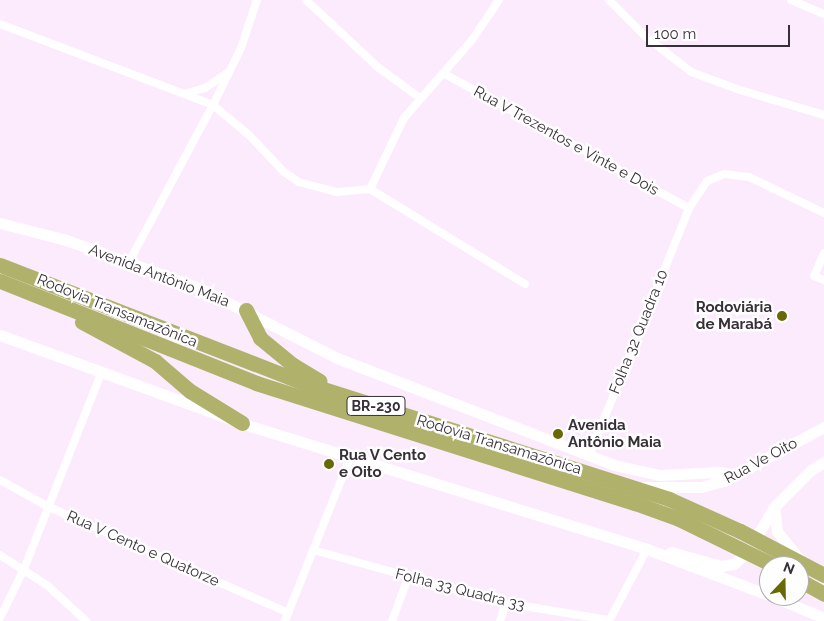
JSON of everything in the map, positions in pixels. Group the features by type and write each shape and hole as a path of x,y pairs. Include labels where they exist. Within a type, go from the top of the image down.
{"highway":[{"name":"Rodovia Transamazônica","path":"0,265 204,346 362,401 669,499 751,545 764,556"},
{"name":"Rodovia Transamazônica","path":"0,281 256,383 626,500 782,556"},
{"path":"64,306 86,324 155,361 190,391 242,423"},
{"path":"246,310 260,338 293,365 362,401"},
{"name":"Rodovia Transamazônica","path":"809,567 824,576"},
{"path":"809,586 824,594"}],"main road":[{"name":"Avenida Antônio Maia","path":"0,223 66,240 199,288 246,310 337,358 589,456 660,475 720,472 736,475"},
{"path":"0,335 101,374 242,423 647,549 759,591"},
{"name":"Rua Ve Oito","path":"635,487 701,487 736,475 824,427"},
{"name":"Rua Ve Oito","path":"751,545 774,507 811,470 824,462"},
{"path":"774,507 777,531 797,556"},
{"path":"647,549 672,552 721,566 734,564 751,545"},
{"path":"796,606 824,618"}],"street":[{"path":"129,262 214,105 241,48 257,0"},
{"path":"306,0 372,62 420,98"},
{"path":"370,189 404,118 472,40 499,0"},
{"path":"609,0 645,36 691,72 740,90 824,114"},
{"path":"791,0 824,14"},
{"path":"0,24 214,105 248,135 266,156 299,182 337,192 370,189 525,284"},
{"path":"183,94 205,88 228,72"},
{"name":"Rua V Trezentos e Vinte e Dois","path":"443,73 689,208"},
{"name":"Folha 32 Quadra 10","path":"589,456 689,208 707,181 716,176 734,174 749,177 824,212"},
{"path":"824,253 814,276 824,280"},
{"path":"0,618 24,569 47,506 101,374"},
{"path":"285,621 350,458"},
{"name":"Rua V Cento e Quatorze","path":"0,480 47,506 288,613"},
{"path":"609,620 647,549"},
{"name":"Folha 33 Quadra 33","path":"313,550 408,578 506,603 609,620"},
{"path":"0,555 60,594 86,621"},
{"path":"392,621 408,578"},
{"path":"500,621 506,603"}],"place":[{"name":"Rodoviária de Marabá","path":"782,316"},
{"name":"Avenida Antônio Maia","path":"558,434"},
{"name":"Rua V Cento e Oito","path":"329,464"}]}
